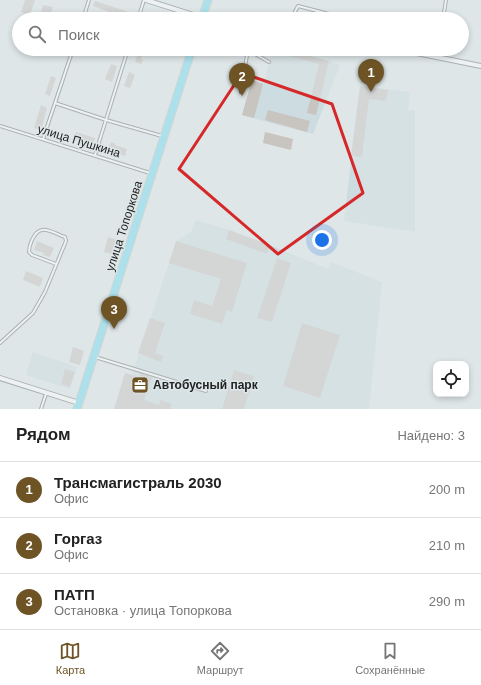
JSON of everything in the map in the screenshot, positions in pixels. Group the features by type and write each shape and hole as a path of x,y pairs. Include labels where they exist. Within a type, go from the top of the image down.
{"highway":[{"path":"205,12 208,0"},
{"name":"улица Топоркова","path":"78,406 190,56"}],"street":[{"path":"145,0 160,2 186,12"},
{"path":"431,56 481,66"},
{"path":"0,378 46,392 78,406"}],"lane":[{"path":"85,12 89,0"},
{"path":"141,12 145,0"},
{"path":"444,12 446,0"},
{"path":"295,12 298,6 321,12"},
{"path":"43,139 71,56"},
{"path":"95,156 126,56"},
{"path":"241,92 247,56"},
{"path":"258,56 269,62"},
{"path":"55,102 106,120 163,136"},
{"name":"улица Пушкина","path":"0,126 152,174"},
{"path":"0,344 33,313 46,292 66,241 65,237 44,229 39,230 36,232 29,248 29,252 32,255 56,264"},
{"path":"94,356 206,391"},
{"path":"41,409 46,392"}],"highlighted area":[{"path":"242,73 332,104 363,193 278,254 179,169"}],"shaded area":[{"path":"270,56 308,56 340,65 313,134 242,115 252,80 264,83"},
{"path":"360,86 410,92 408,110 415,110 415,232 344,221"},
{"name":"Автобусный парк","path":"196,220 270,245 328,269 331,262 382,282 369,409 127,409 122,382 125,373 132,375 176,241 191,232"},
{"path":"33,352 77,367 70,389 26,375"}],"building":[{"path":"25,0 35,0 31,12 21,12"},
{"path":"95,1 129,12 109,12 93,6"},
{"path":"43,5 53,7 51,12 41,12"},
{"path":"137,56 142,56 141,59 143,60 141,64 135,62"},
{"path":"289,56 310,56 329,61 316,115 307,113 319,64"},
{"path":"111,64 117,66 112,82 105,79"},
{"path":"129,72 135,75 130,88 124,86"},
{"path":"51,76 56,78 50,96 45,94"},
{"path":"252,80 263,84 254,118 242,115"},
{"path":"360,86 388,90 386,101 369,99 362,157 351,156"},
{"path":"41,105 47,108 41,130 34,128"},
{"path":"268,110 310,121 307,132 265,120"},
{"path":"76,132 95,138 92,146 73,139"},
{"path":"265,132 293,139 291,150 263,143"},
{"path":"111,142 127,149 125,156 108,151"},
{"path":"229,230 270,245 267,254 226,239"},
{"path":"108,237 120,241 115,255 104,252"},
{"path":"37,241 54,248 50,257 43,255 44,253 34,250"},
{"path":"176,241 247,263 232,312 227,310 222,324 190,314 194,300 212,306 221,279 169,263"},
{"path":"277,258 291,263 272,322 257,318"},
{"path":"26,271 43,278 40,287 23,280"},
{"path":"150,318 165,323 155,353 163,356 161,362 138,353"},
{"path":"302,323 340,335 320,398 283,386"},
{"path":"73,347 84,351 80,365 69,362"},
{"path":"65,369 75,372 70,387 61,384"},
{"path":"234,370 254,376 244,409 222,409"},
{"path":"125,373 139,377 140,373 152,377 144,400 159,405 160,400 172,404 170,409 114,409"}],"place":[{"name":"Трансмагистраль 2030","path":"371,92"},
{"name":"Горгаз","path":"242,96"},
{"name":"ПАТП","path":"114,329"},
{"name":"Автобусный парк","path":"140,385"}]}
